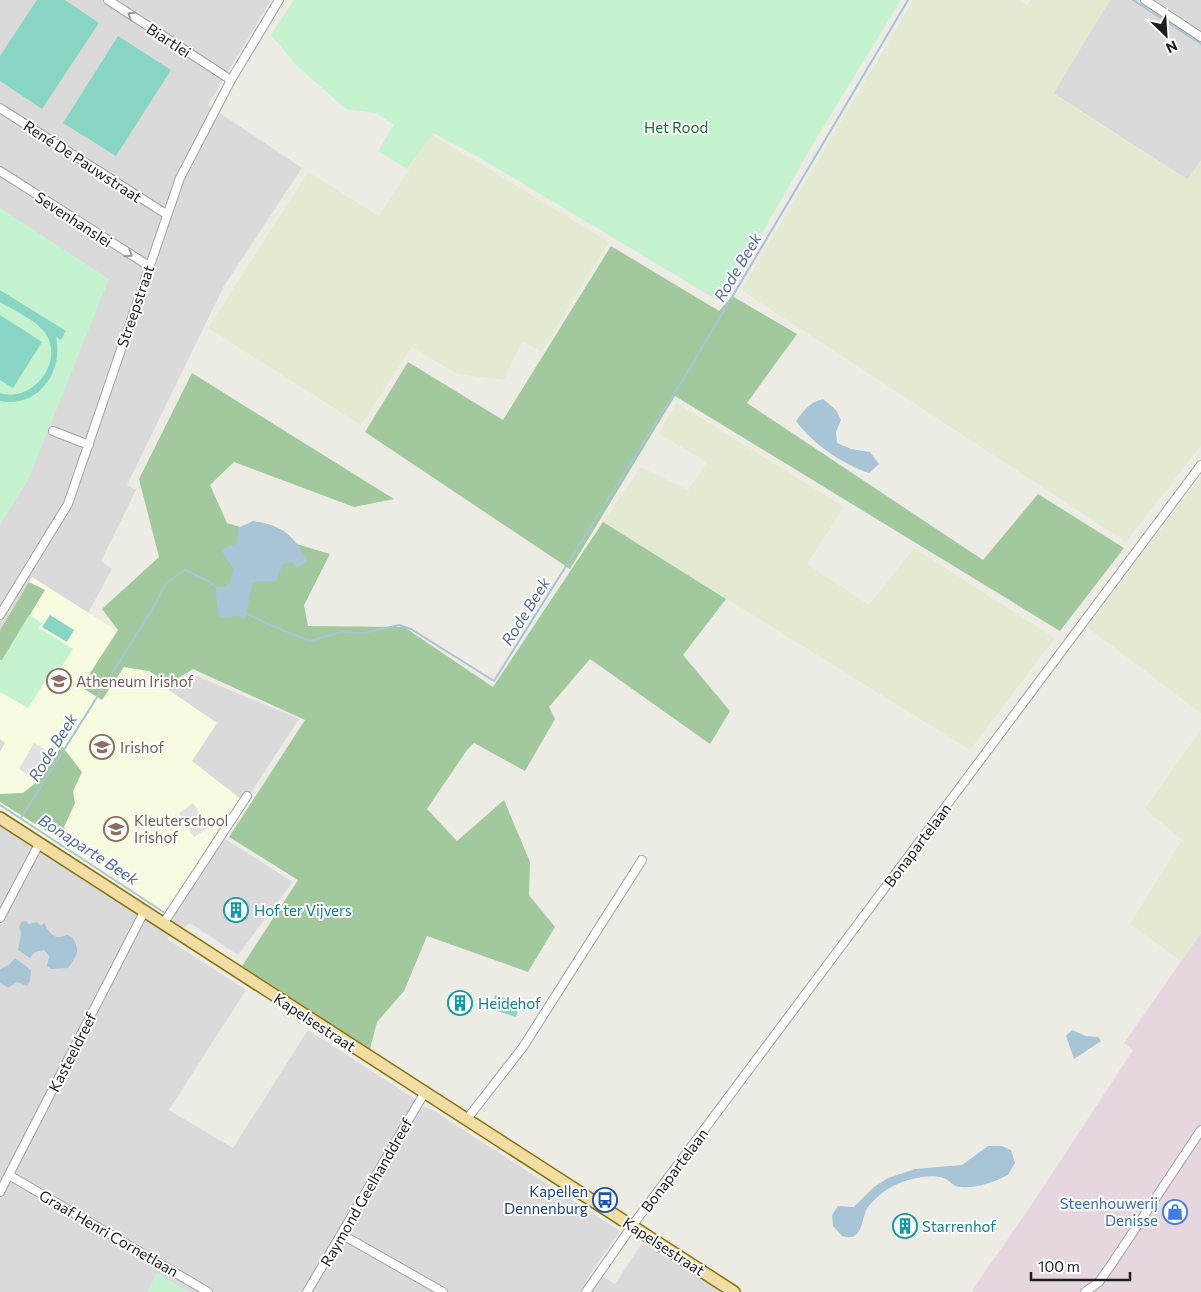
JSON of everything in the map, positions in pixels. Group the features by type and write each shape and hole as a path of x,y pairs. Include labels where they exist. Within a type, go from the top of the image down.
{"main road":[{"name":"Kapelsestraat","path":"0,818 734,1292"}],"street":[{"name":"Biartlei","path":"108,0 231,80"},
{"name":"Streepstraat","path":"0,615 68,504 166,214 180,178 231,80 279,0"},
{"path":"1145,0 1158,4 1201,38"},
{"name":"René De Pauwstraat","path":"0,108 166,214"},
{"name":"Sevenhanslei","path":"0,171 149,266"},
{"path":"53,431 89,445"},
{"name":"Bonapartelaan","path":"586,1292 632,1226 1201,465"},
{"path":"163,924 247,796"},
{"path":"0,918 39,844"},
{"path":"468,1119 523,1047 642,860"},
{"name":"Kasteeldreef","path":"0,1192 144,912"},
{"name":"Raymond Geelhanddreef","path":"308,1292 425,1092"},
{"path":"1085,1292 1098,1282 1111,1265 1201,1130"},
{"name":"Graaf Henri Cornetlaan","path":"9,1175 208,1292"},
{"path":"341,1234 443,1292"}],"shaded area":[{"path":"0,0 271,0 208,105 302,168 224,286 127,485 136,490 101,561 112,569 88,613 91,653 163,694 192,674 299,719 222,837 293,882 238,955 190,923 167,939 246,990 169,1110 233,1148 308,1030 412,1097 421,1107 431,1109 620,1231 586,1280 590,1292 0,1292"},
{"path":"37,0 65,0 99,23 42,109 0,81 0,56"},
{"path":"913,0 1019,0 1027,5 1031,0 1110,0 1053,94 1187,180 1201,161 1201,445 1126,542 741,290"},
{"path":"1110,0 1201,0 1201,160 1188,180 1053,93"},
{"path":"118,36 171,70 116,156 63,123"},
{"path":"431,134 609,242 542,351 522,342 504,380 457,374 412,347 361,425 208,328 308,172 379,216"},
{"path":"0,290 66,331 61,340 56,337 56,363 52,375 45,385 37,393 26,399 14,402 0,401 0,393 12,395 33,387 47,369 51,359 51,347 47,336 38,325 0,302"},
{"path":"0,315 42,342 13,388 0,380"},
{"path":"823,399 836,410 841,420 836,432 837,443 851,449 870,452 879,464 869,473 839,459 819,445 796,421 804,410 818,400"},
{"path":"677,403 844,507 807,564 869,605 914,548 1055,638 970,750 603,522 641,467 688,490 707,462 658,433"},
{"path":"1201,476 1201,713 1087,627"},
{"path":"253,521 272,525 286,533 297,544 308,561 297,568 293,562 283,564 276,581 258,581 252,584 245,620 239,616 220,618 216,587 225,587 230,582 233,568 221,550 237,543 238,528"},
{"name":"Irishof","path":"32,577 111,627 144,673 217,723 192,761 241,799 167,917 0,809 0,752 5,743 0,739 0,630"},
{"path":"50,615 74,630 67,642 42,627"},
{"path":"1201,729 1201,933 1181,961 1130,924 1182,840 1145,809"},
{"path":"34,743 51,753 35,779 19,769"},
{"path":"193,803 209,827 194,837 179,813"},
{"path":"26,921 29,924 37,922 41,926 44,923 53,935 72,937 77,953 68,968 51,969 47,966 49,956 44,950 35,952 30,958 18,950 21,934 19,927 21,922"},
{"path":"1201,933 1201,1292 971,1292 1032,1204 1133,1050 1124,1043"},
{"path":"15,958 31,970 30,981 27,986 17,982 8,988 0,983 0,969 9,965"},
{"path":"495,995 520,1003 516,1017 491,1009"},
{"path":"1072,1030 1086,1036 1098,1037 1101,1041 1074,1059 1066,1036"},
{"path":"988,1146 1002,1146 1011,1150 1015,1163 1008,1175 973,1187 960,1187 938,1177 919,1177 895,1185 877,1197 865,1212 860,1229 854,1236 842,1236 833,1226 832,1215 838,1206 854,1207 874,1187 888,1178 915,1169 962,1165"},
{"path":"642,1243 723,1292 591,1292 602,1276 615,1284"}],"green space":[{"name":"Het Rood","path":"294,0 901,0 816,139 722,303 480,158 433,133 407,169 378,151 394,125 376,113 346,109 297,66 271,35"},
{"path":"0,208 109,279 28,480 0,525"},
{"path":"611,246 719,311 732,296 797,334 747,403 983,560 1038,494 1124,548 1060,631 675,396 570,569 365,432 408,362 503,420"},
{"path":"192,373 394,499 354,507 234,462 210,485 227,523 330,554 304,605 308,626 404,627 493,687 603,522 726,599 683,655 730,711 710,744 590,659 549,707 555,719 525,771 474,743 467,750 427,809 457,841 504,800 530,862 529,895 555,927 528,972 427,936 404,991 377,1022 370,1049 242,966 298,880 229,837 305,720 193,669 169,684 149,671 124,667 102,700 81,687 118,630 102,609 159,557 139,479"},
{"path":"29,582 45,590 2,661 0,660 0,630"},
{"path":"29,615 42,623 39,628 73,649 60,669 55,666 28,708 0,692 0,660 2,660"},
{"path":"62,746 82,772 73,791 75,803 64,827 70,837 67,844 0,802 0,794 23,793 38,781"},
{"path":"157,1273 189,1292 147,1292"}],"waterway":[{"name":"Rode Beek","path":"246,613 310,641 341,632 364,633 399,625 411,629 494,681 687,373 908,0"},
{"name":"Rode Beek","path":"1133,0 1201,44"},
{"name":"Rode Beek","path":"21,818 155,605 166,583 185,570 216,587"},
{"name":"Bonaparte Beek","path":"0,805 165,913"}],"place":[{"name":"Atheneum Irishof","path":"59,681"},
{"name":"Irishof","path":"102,747"},
{"name":"Kleuterschool Irishof","path":"116,829"},
{"name":"Hof ter Vijvers","path":"236,910"},
{"name":"Heidehof","path":"460,1003"},
{"name":"Kapellen Dennenburg","path":"605,1200"},
{"name":"Steenhouwerij Denisse","path":"1175,1212"},
{"name":"Starrenhof","path":"905,1226"}]}
